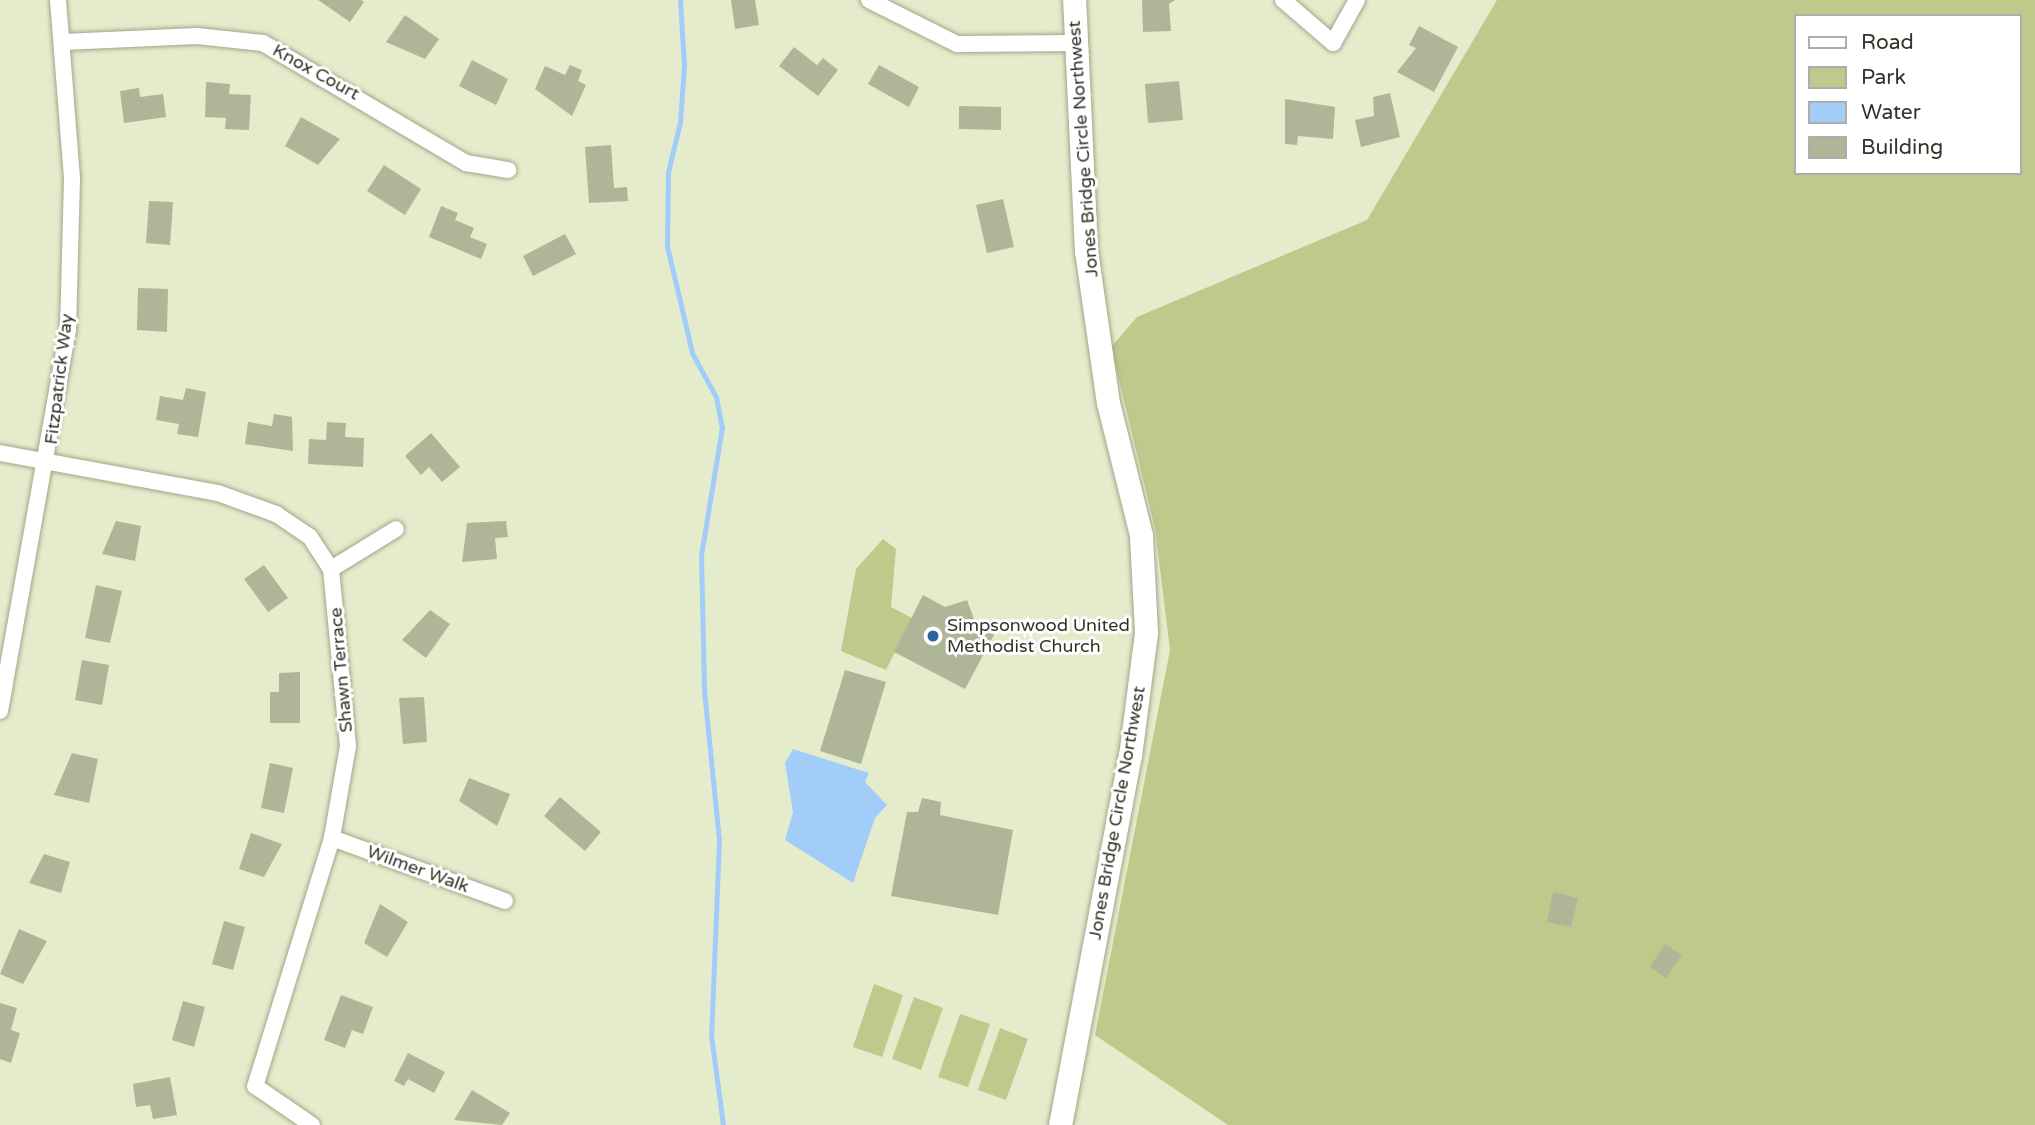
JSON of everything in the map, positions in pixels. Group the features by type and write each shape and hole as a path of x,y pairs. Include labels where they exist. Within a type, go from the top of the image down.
{"street":[{"name":"Fitzpatrick Way","path":"0,711 49,460 68,331 72,178 58,0"},
{"path":"869,0 957,44 1075,43"},
{"name":"Jones Bridge Circle Northwest","path":"1060,1125 1130,756 1146,632 1141,535 1108,403 1086,251 1074,0"},
{"path":"1283,0 1333,43 1357,0"},
{"name":"Knox Court","path":"63,42 197,36 263,43 466,163 508,170"},
{"name":"Shawn Terrace","path":"0,453 218,493 276,514 310,537 331,569 348,746 332,838 254,1086 312,1125"},
{"path":"331,569 396,528"},
{"name":"Wilmer Walk","path":"332,838 505,901"}],"green space":[{"path":"1497,0 2035,0 2035,1125 1228,1125 1095,1035 1170,650 1155,528 1111,347 1137,317 1367,220"},
{"path":"883,539 896,549 891,607 912,618 886,670 841,651 856,569"},
{"path":"874,984 903,995 882,1057 853,1047"},
{"path":"914,997 943,1008 921,1070 892,1059"},
{"path":"960,1014 990,1024 968,1087 938,1077"},
{"path":"1000,1028 1028,1039 1006,1100 978,1090"}],"water":[{"path":"793,749 869,773 865,782 887,805 875,818 853,883 785,840 793,812 785,763"}],"building":[{"path":"318,0 361,0 364,2 350,22"},
{"path":"731,0 755,0 759,25 735,29"},
{"path":"1142,0 1175,0 1169,4 1171,31 1143,32"},
{"path":"405,15 439,39 425,59 386,42"},
{"path":"1419,26 1458,47 1434,92 1397,72 1416,48 1409,45"},
{"path":"794,47 817,65 823,58 838,70 818,96 779,66"},
{"path":"472,60 508,79 496,105 459,86"},
{"path":"570,65 582,70 578,81 586,85 572,116 535,89 545,66 565,75"},
{"path":"879,65 919,87 909,107 868,84"},
{"path":"1179,81 1183,120 1148,123 1145,84"},
{"path":"206,82 230,84 229,94 251,95 249,130 225,129 226,118 205,117"},
{"path":"139,88 140,97 163,94 166,117 124,123 120,91"},
{"path":"1390,93 1400,137 1361,147 1355,120 1374,116 1373,97"},
{"path":"1285,99 1335,107 1333,139 1298,136 1297,145 1285,144"},
{"path":"959,106 1001,107 1001,130 959,129"},
{"path":"301,117 340,139 318,165 285,146"},
{"path":"611,145 614,188 627,187 628,201 589,203 585,147"},
{"path":"384,165 421,189 405,215 367,191"},
{"path":"1003,199 1014,247 987,253 976,205"},
{"path":"149,201 173,202 170,245 146,243"},
{"path":"441,206 458,213 455,220 474,228 470,237 487,244 481,259 429,237"},
{"path":"565,234 576,254 533,276 523,256"},
{"path":"138,288 168,289 167,332 137,330"},
{"path":"186,388 206,392 198,437 177,434 179,424 156,420 160,396 183,400"},
{"path":"274,414 292,417 293,451 245,444 248,422 272,426"},
{"path":"327,422 346,423 345,437 364,438 363,467 308,464 309,439 326,440"},
{"path":"431,433 460,467 442,482 429,467 421,475 405,456"},
{"path":"116,521 141,526 135,561 102,554"},
{"path":"506,521 508,537 495,538 497,559 462,562 467,523"},
{"path":"264,565 288,598 268,612 244,579"},
{"path":"96,585 122,591 110,643 85,638"},
{"path":"923,595 945,607 967,600 975,622 995,633 965,689 894,652"},
{"path":"430,610 450,624 426,658 402,640"},
{"path":"82,660 109,665 102,705 75,700"},
{"path":"845,670 886,682 861,764 820,751"},
{"path":"300,672 300,723 270,723 270,692 279,692 279,673"},
{"path":"424,697 427,742 403,744 399,698"},
{"path":"72,753 98,759 89,803 54,795"},
{"path":"270,763 293,768 284,813 261,808"},
{"path":"469,778 510,794 497,826 459,801"},
{"path":"560,797 601,832 585,851 544,816"},
{"path":"922,798 941,802 940,815 1013,830 998,915 891,896 907,812 918,812"},
{"path":"251,833 282,844 264,877 239,869"},
{"path":"44,854 70,862 61,893 29,883"},
{"path":"1553,892 1578,898 1571,927 1547,922"},
{"path":"380,904 408,922 387,957 364,943"},
{"path":"224,921 245,927 233,970 212,964"},
{"path":"19,929 47,941 23,984 0,974"},
{"path":"1665,944 1682,955 1666,978 1650,967"},
{"path":"341,995 373,1007 363,1034 352,1030 345,1048 324,1040"},
{"path":"183,1001 205,1007 194,1047 172,1040"},
{"path":"0,1003 17,1008 11,1030 20,1033 11,1063 0,1059"},
{"path":"408,1053 445,1072 434,1093 408,1079 404,1086 394,1081"},
{"path":"170,1077 177,1115 153,1119 150,1105 136,1107 133,1084"},
{"path":"472,1090 510,1113 502,1125 454,1120"}],"waterway":[{"path":"680,0 684,66 680,122 668,172 667,246 692,353 716,397 722,427 701,555 704,690 719,840 711,1035 723,1125"}],"place":[{"name":"Simpsonwood United Methodist Church","path":"933,636"}]}
